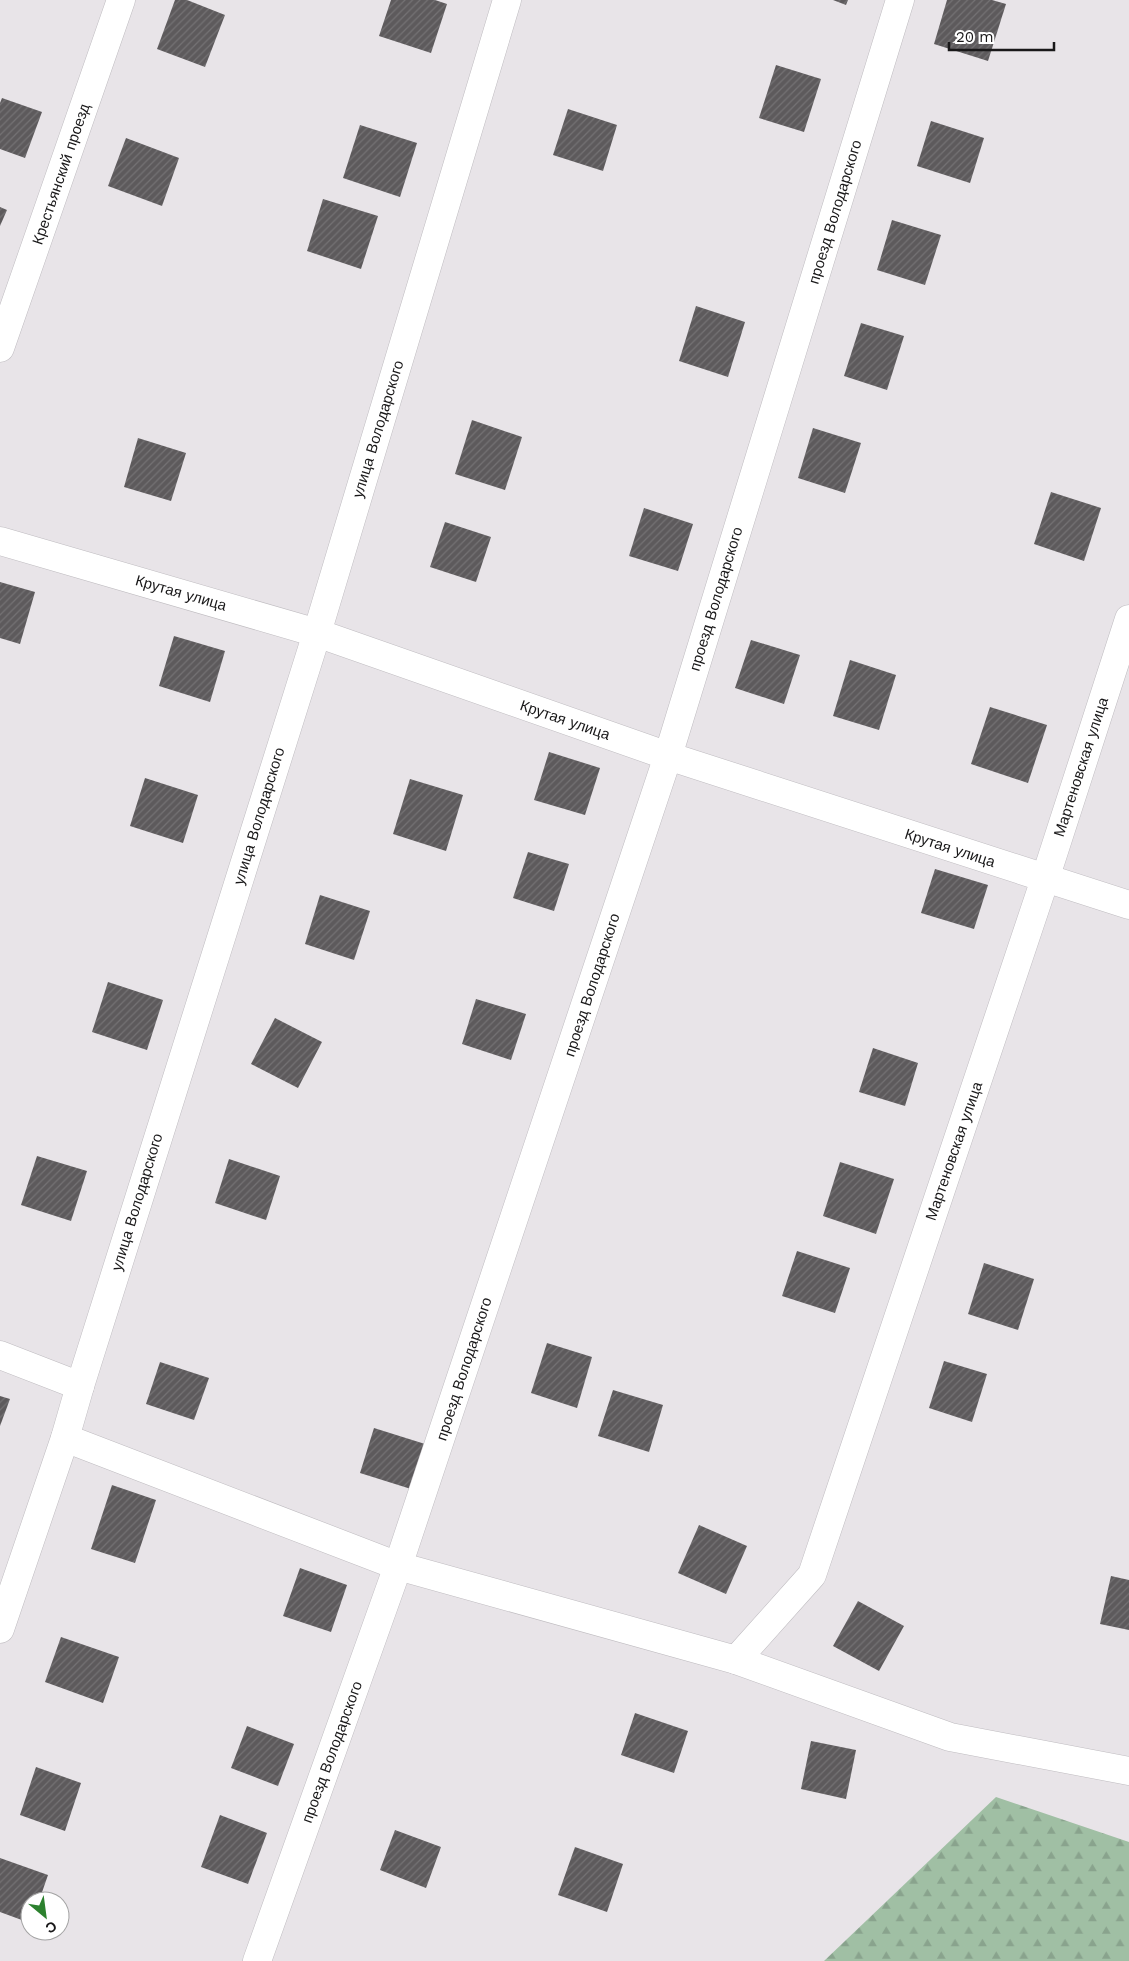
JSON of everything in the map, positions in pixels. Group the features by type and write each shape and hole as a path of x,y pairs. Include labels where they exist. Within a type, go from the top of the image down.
{"street":[{"name":"Крестьянский проезд","path":"0,348 121,0"},
{"name":"улица Володарского","path":"0,1629 65,1438 316,632 507,0"},
{"name":"проезд Володарского","path":"257,1961 398,1566 668,756 900,0"},
{"name":"Крутая улица","path":"0,541 316,632 668,756 1129,905"},
{"name":"Мартеновская улица","path":"736,1660 812,1575 1045,879 1129,619"},
{"path":"0,1355 80,1386"},
{"path":"65,1438 398,1566 736,1660 950,1737 1129,1771"}],"green space":[{"path":"996,1797 1129,1842 1129,1961 824,1961"}],"building":[{"path":"175,0 187,0 225,15 205,67 157,49"},
{"path":"391,0 435,0 447,4 431,53 379,36"},
{"path":"833,0 848,0 846,5"},
{"path":"947,0 992,0 1006,4 988,61 934,44"},
{"path":"776,65 821,79 804,132 759,118"},
{"path":"2,98 42,112 25,158 0,149 0,103"},
{"path":"568,109 617,125 603,171 553,155"},
{"path":"931,121 984,138 970,183 917,166"},
{"path":"360,125 417,143 400,197 343,178"},
{"path":"126,138 179,158 162,206 108,186"},
{"path":"323,199 378,216 361,269 307,251"},
{"path":"0,207 7,210 0,226"},
{"path":"892,220 941,235 925,285 877,270"},
{"path":"696,306 745,322 728,377 679,361"},
{"path":"861,323 904,336 887,390 844,376"},
{"path":"472,420 522,437 505,490 455,474"},
{"path":"813,428 861,443 845,493 798,478"},
{"path":"138,438 186,453 171,501 124,487"},
{"path":"1051,492 1101,508 1084,561 1034,544"},
{"path":"644,508 693,524 678,571 629,556"},
{"path":"445,522 491,537 476,582 430,567"},
{"path":"0,582 35,592 20,644 0,638"},
{"path":"174,636 225,651 210,702 159,686"},
{"path":"751,640 800,655 784,704 735,688"},
{"path":"850,660 896,675 879,730 833,716"},
{"path":"990,707 1047,725 1028,783 971,764"},
{"path":"549,752 600,768 585,815 534,800"},
{"path":"145,778 198,795 183,843 130,826"},
{"path":"410,779 463,795 446,851 393,834"},
{"path":"528,852 569,864 554,911 513,898"},
{"path":"935,869 988,885 974,929 921,913"},
{"path":"320,895 370,911 354,960 305,944"},
{"path":"108,982 163,1000 147,1050 92,1032"},
{"path":"476,999 526,1014 511,1060 462,1044"},
{"path":"275,1018 322,1042 298,1088 251,1064"},
{"path":"873,1048 918,1063 905,1106 859,1092"},
{"path":"37,1156 87,1171 71,1221 21,1205"},
{"path":"229,1159 280,1176 266,1220 215,1203"},
{"path":"840,1162 894,1179 876,1234 823,1216"},
{"path":"797,1251 850,1268 835,1313 782,1296"},
{"path":"984,1263 1034,1279 1018,1330 968,1314"},
{"path":"547,1343 592,1357 577,1408 531,1393"},
{"path":"944,1361 987,1374 972,1422 929,1408"},
{"path":"160,1362 209,1378 194,1420 146,1404"},
{"path":"613,1390 663,1405 649,1452 598,1436"},
{"path":"0,1396 10,1399 0,1426"},
{"path":"374,1428 425,1444 411,1489 360,1473"},
{"path":"112,1485 156,1500 135,1563 91,1549"},
{"path":"699,1525 747,1546 726,1594 678,1573"},
{"path":"300,1568 347,1585 331,1632 283,1616"},
{"path":"1111,1576 1129,1580 1129,1630 1100,1624"},
{"path":"858,1601 904,1626 879,1671 833,1646"},
{"path":"61,1637 119,1657 103,1703 45,1682"},
{"path":"635,1713 688,1731 674,1773 621,1755"},
{"path":"247,1726 294,1744 278,1786 231,1768"},
{"path":"811,1741 856,1750 846,1799 801,1789"},
{"path":"36,1767 81,1783 65,1831 20,1815"},
{"path":"220,1815 267,1833 248,1884 201,1867"},
{"path":"395,1830 441,1847 426,1888 380,1870"},
{"path":"575,1847 623,1864 607,1912 558,1895"},
{"path":"0,1858 48,1875 42,1891 20,1891 20,1919 0,1912"}]}
